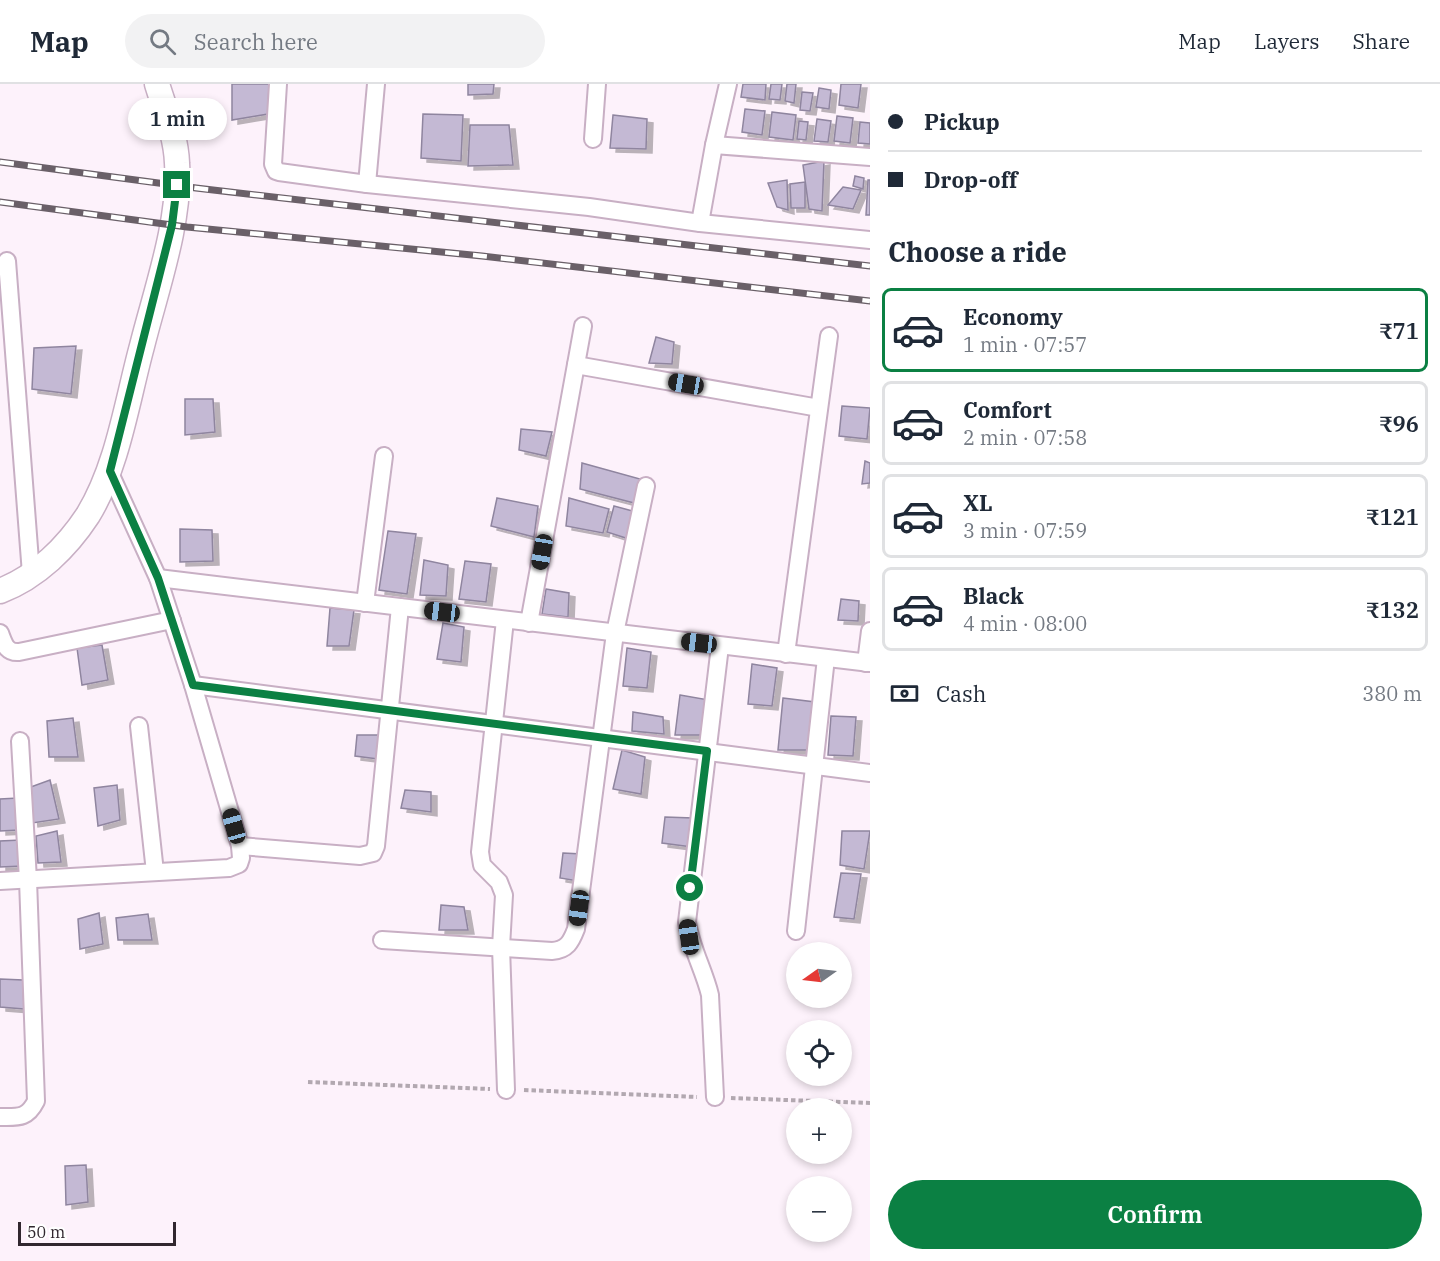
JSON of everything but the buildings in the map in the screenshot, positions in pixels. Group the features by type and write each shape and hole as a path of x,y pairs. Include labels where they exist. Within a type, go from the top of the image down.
{"main road":[{"path":"0,591 32,574 55,556 88,514 110,471 172,225 177,163 174,137 157,84"}],"street":[{"path":"278,84 273,164 276,171 367,184 589,207 700,223 870,240"},
{"path":"367,184 376,84"},
{"path":"593,139 597,84"},
{"path":"700,223 728,84"},
{"path":"714,145 870,157"},
{"path":"7,261 32,574"},
{"path":"529,623 583,326"},
{"path":"786,654 829,336"},
{"path":"576,365 819,408"},
{"path":"365,603 384,456"},
{"path":"0,882 234,866 239,864 241,858 240,846 193,685 158,578 110,471"},
{"path":"382,940 560,950 571,941 576,929 615,633 646,486"},
{"path":"158,578 868,663 870,631"},
{"path":"240,846 360,856 373,853 376,846 400,607"},
{"path":"0,633 9,651 19,652 172,620"},
{"path":"505,620 480,852 482,865 499,882 504,895 501,947 506,1090"},
{"path":"715,1097 710,995 691,943 687,922 720,646"},
{"path":"795,931 826,658"},
{"path":"193,685 870,773"},
{"path":"139,726 155,872"},
{"path":"0,1117 25,1115 32,1110 36,1101 28,880 20,741"}],"path":[{"path":"308,1082 870,1103"}],"railway":[{"path":"0,162 196,188 870,266"},
{"path":"0,202 187,227 482,256 870,301"}],"route":[{"path":"177,185 172,225 110,471 158,578 193,685 707,751 690,888"}]}
